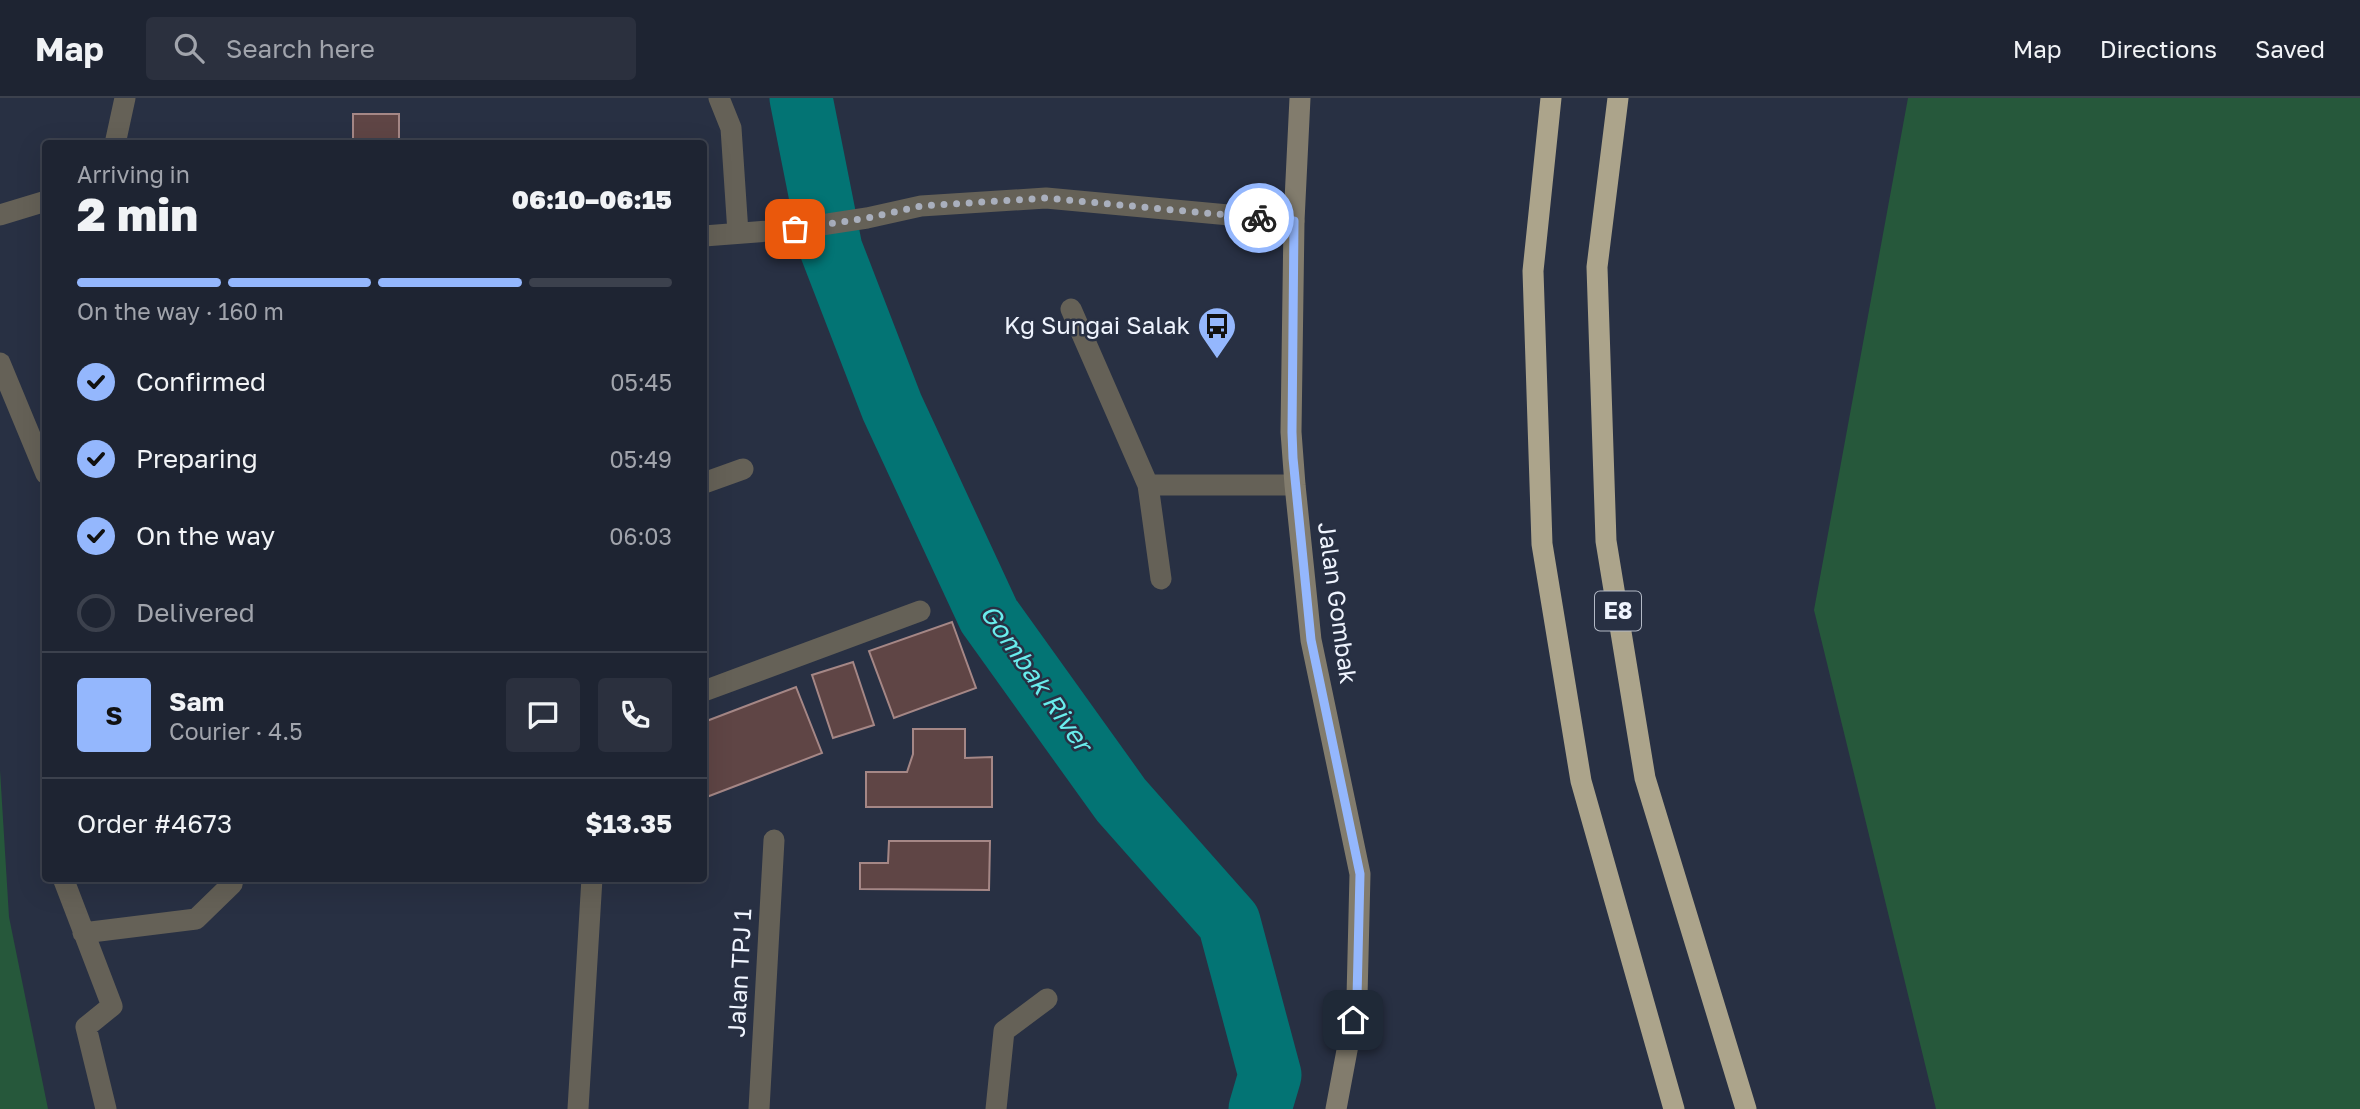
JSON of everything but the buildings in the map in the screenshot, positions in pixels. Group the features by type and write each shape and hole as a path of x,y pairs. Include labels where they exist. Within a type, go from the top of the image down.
{"highway":[{"path":"1551,98 1532,271 1542,544 1581,781 1674,1109"},
{"name":"E8","path":"1618,98 1597,267 1606,541 1646,778 1746,1109"}],"main road":[{"name":"Jalan Gombak","path":"1300,98 1294,221 1292,432 1296,485 1311,640 1360,874 1357,997 1336,1109"}],"street":[{"path":"116,140 125,98"},
{"path":"719,98 731,128 738,233"},
{"path":"707,236 795,229 867,218 921,206 1046,198 1294,221"},
{"path":"0,215 42,202"},
{"path":"1071,309 1148,485 1161,579"},
{"path":"0,363 42,464"},
{"path":"707,482 743,469"},
{"path":"1148,485 1296,485"},
{"path":"707,690 920,611"},
{"name":"Jalan TPJ 1","path":"759,1109 774,840"},
{"path":"64,882 112,1006 86,1027 106,1109"},
{"path":"83,933 196,919 232,884 231,882"},
{"path":"578,1109 592,882"},
{"path":"996,1109 1004,1031 1047,999"}],"green space":[{"path":"1908,98 2360,98 2360,1109 1936,1109 1814,610"},
{"path":"0,770 9,917 48,1109 0,1109"}],"waterway":[{"name":"Gombak River","path":"801,98 831,249 892,407 989,616 1121,800 1229,922 1270,1075 1260,1109"}],"way so far":[{"path":"795,229 867,218 921,206 1046,198 1259,218"}],"place":[{"name":"Kg Sungai Salak","path":"1217,360"}],"route":[{"path":"1259,218 1294,221 1293,458 1311,640 1360,874 1357,997 1353,1020"}]}
